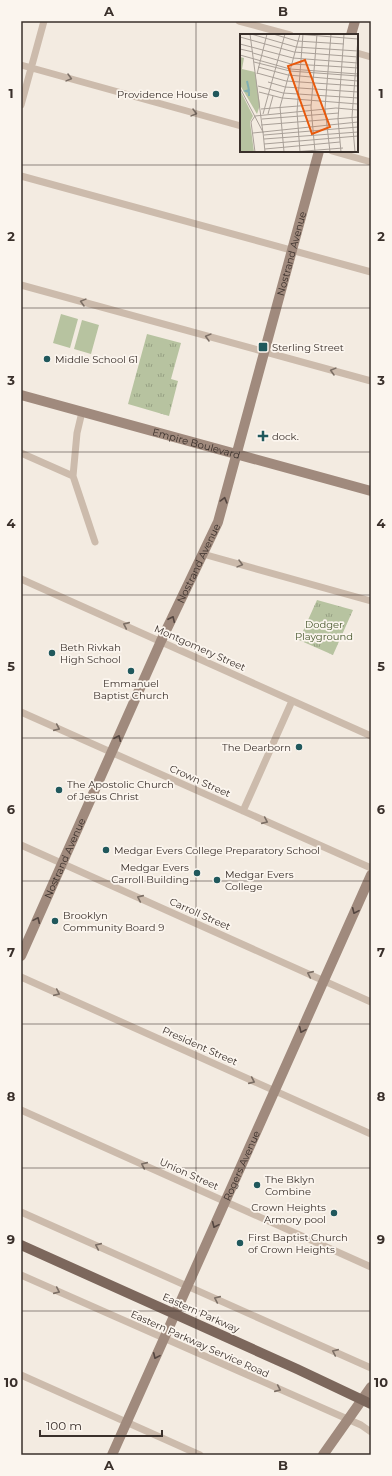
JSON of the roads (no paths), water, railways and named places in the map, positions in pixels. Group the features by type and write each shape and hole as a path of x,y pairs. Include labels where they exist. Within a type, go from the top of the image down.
{"main road":[{"path":"351,34 355,21"},
{"name":"Nostrand Avenue","path":"21,956 161,641 218,522 319,152"},
{"name":"Empire Boulevard","path":"21,395 371,491"},
{"name":"Rogers Avenue","path":"112,1455 371,875"},
{"name":"Eastern Parkway","path":"21,1245 367,1401"},
{"path":"323,1455 348,1420 367,1401 371,1388"}],"street":[{"path":"21,105 44,21"},
{"path":"239,21 286,34"},
{"path":"358,53 371,57"},
{"path":"21,65 240,126"},
{"path":"336,152 371,162"},
{"path":"21,176 371,272"},
{"path":"21,285 371,381"},
{"path":"82,412 77,433 73,476 95,542"},
{"path":"21,453 73,476"},
{"path":"203,554 371,600"},
{"name":"Montgomery Street","path":"21,579 371,736"},
{"path":"243,811 292,701"},
{"name":"Crown Street","path":"21,712 371,868"},
{"name":"Carroll Street","path":"21,845 371,1002"},
{"name":"President Street","path":"21,977 371,1134"},
{"name":"Union Street","path":"21,1110 371,1267"},
{"path":"21,1212 371,1368"},
{"name":"Eastern Parkway Service Road","path":"21,1275 348,1420 371,1432"},
{"path":"21,1375 200,1455"}],"place":[{"name":"Providence House","path":"216,94"},
{"name":"Sterling Street","path":"263,347"},
{"name":"Middle School 61","path":"47,359"},
{"name":"dock.","path":"263,436"},
{"name":"Beth Rivkah High School","path":"52,653"},
{"name":"Emmanuel Baptist Church","path":"131,671"},
{"name":"The Dearborn","path":"299,747"},
{"name":"The Apostolic Church of Jesus Christ","path":"59,790"},
{"name":"Medgar Evers College Preparatory School","path":"106,850"},
{"name":"Medgar Evers Carroll Building","path":"197,873"},
{"name":"Medgar Evers College","path":"217,880"},
{"name":"Brooklyn Community Board 9","path":"55,921"},
{"name":"The Bklyn Combine","path":"257,1185"},
{"name":"Crown Heights Armory pool","path":"334,1213"},
{"name":"First Baptist Church of Crown Heights","path":"240,1243"}],"park label":[{"name":"Dodger Playground","path":"324,630"}]}
